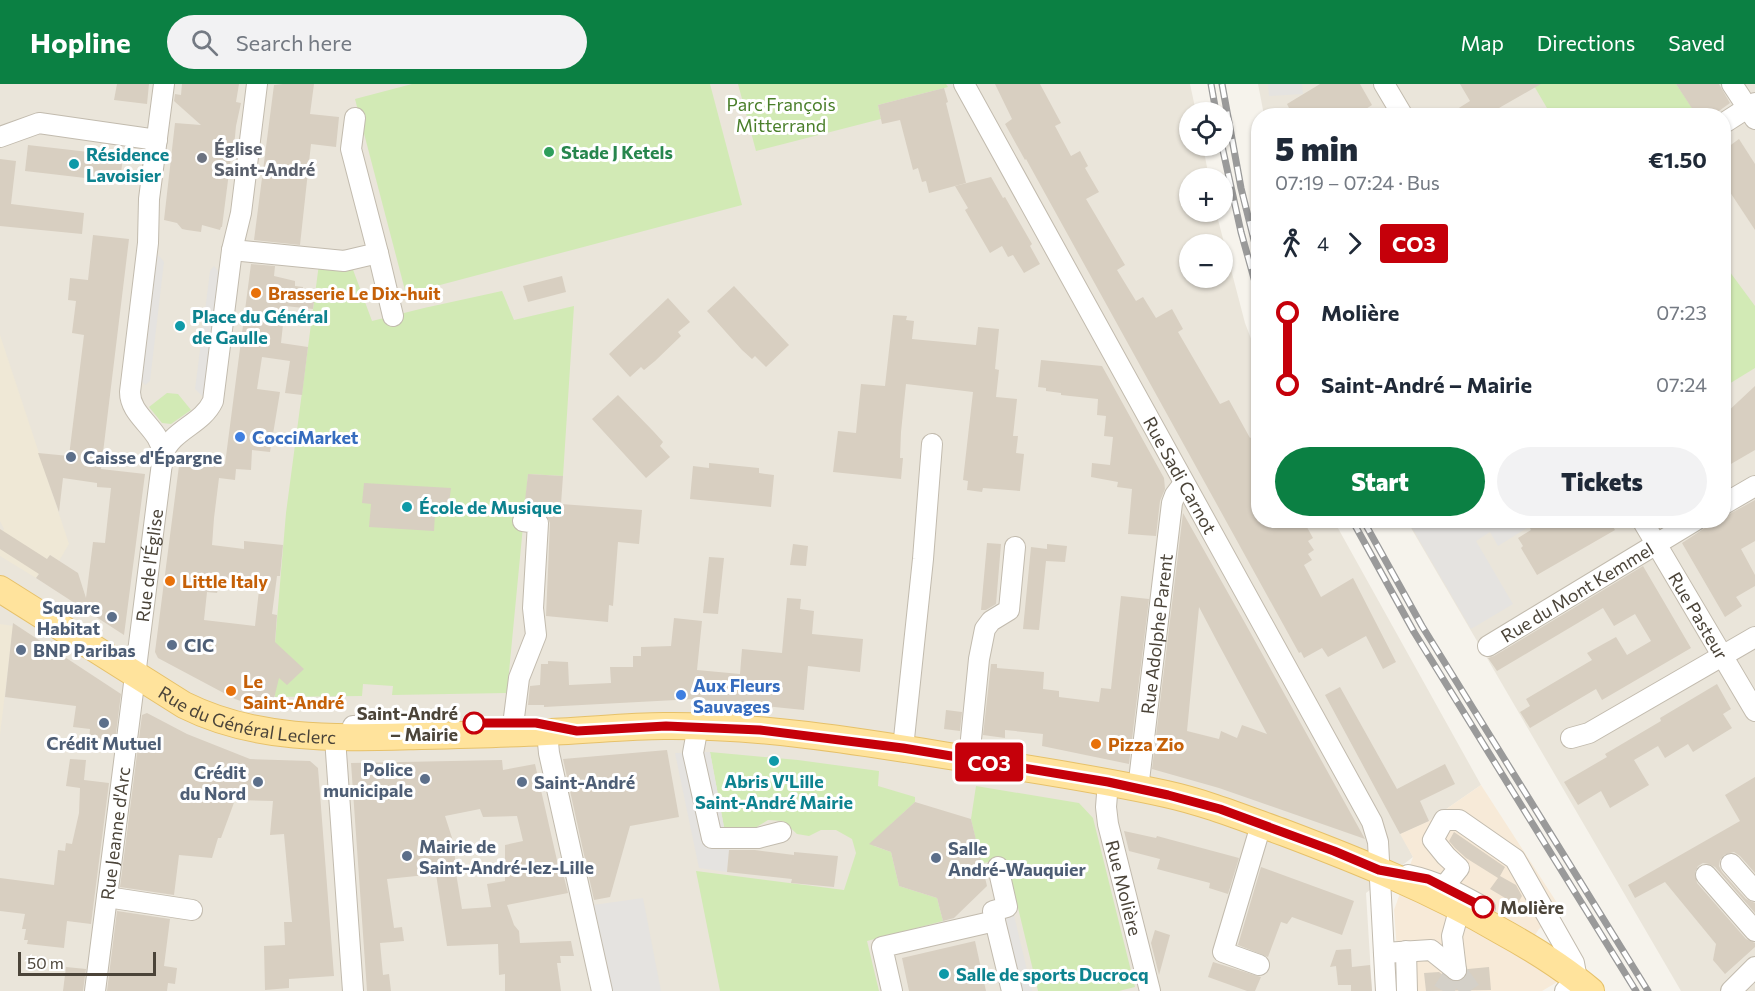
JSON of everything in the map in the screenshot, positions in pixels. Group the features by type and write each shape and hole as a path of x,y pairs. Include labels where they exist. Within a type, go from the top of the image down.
{"main road":[{"name":"Rue du Général Leclerc","path":"0,589 134,679 212,718 245,728 282,734 335,738 513,728 547,732 650,726 698,726 903,748 1108,782 1194,801 1259,830 1441,891 1460,907 1535,950 1577,981"}],"street":[{"path":"163,455 159,438 133,407 130,398 148,243 149,199 164,84"},
{"path":"163,455 165,448 173,438 204,415 213,401 234,244 241,213 257,84"},
{"name":"Rue Sadi Carnot","path":"964,84 1372,822 1377,835 1386,991"},
{"path":"1384,84 1398,108"},
{"path":"1731,120 1752,110 1732,84"},
{"path":"355,118 351,149 393,316"},
{"path":"0,137 39,123 157,140"},
{"path":"234,244 344,261 378,253"},
{"path":"903,748 923,559 932,444"},
{"name":"Rue de l'Église","path":"134,679 163,455"},
{"name":"Rue Adolphe Parent","path":"1138,789 1172,503 1174,495 1184,483"},
{"path":"1731,500 1755,486"},
{"path":"513,728 519,678 536,634 533,608 538,523 523,521"},
{"name":"Rue Pasteur","path":"1647,528 1755,711"},
{"name":"Rue du Mont Kemmel","path":"1488,646 1683,528"},
{"path":"969,759 979,659 986,628 991,621 1009,610 1015,547"},
{"path":"0,603 106,670 134,679"},
{"path":"1571,738 1589,733 1755,637"},
{"name":"Rue Jeanne d'Arc","path":"96,991 134,679"},
{"path":"282,734 381,724 513,728 536,723 577,731"},
{"path":"698,726 693,753 712,838 758,838 781,832"},
{"path":"547,732 602,991"},
{"path":"335,738 353,991"},
{"path":"1108,782 1120,794 1182,807 1259,830 1223,952 1259,965"},
{"name":"Rue Molière","path":"1108,782 1106,807 1108,824 1150,991"},
{"path":"1459,819 1515,859 1577,981 1516,926 1441,891 1459,868 1433,840 1444,820 1459,819"},
{"path":"1731,864 1755,891"},
{"path":"998,867 1007,907 993,911 1012,991"},
{"path":"1706,874 1755,931"},
{"path":"107,897 192,910"},
{"path":"1384,953 1431,950 1456,970 1452,936 1460,907"},
{"path":"892,991 882,947 996,921"},
{"path":"1406,951 1407,991"},
{"path":"1731,991 1755,967"},
{"path":"1577,981 1590,975 1605,991"}],"shaded area":[{"path":"0,84 1190,84 1194,102 1179,102 1179,156 1205,156 1207,168 1179,168 1179,222 1219,222 1222,234 1179,234 1179,288 1233,288 1233,277 1251,339 1251,528 1338,528 1481,785 1429,821 1401,834 1413,857 1366,893 1372,991 0,991"},
{"path":"1258,84 1755,84 1755,991 1681,991 1411,528 1731,528 1731,108 1263,108"},
{"path":"1268,84 1302,84 1303,94 1269,96"},
{"path":"153,249 164,262 150,381 145,385 137,375"},
{"path":"214,266 222,276 207,401 195,389 210,271"},
{"path":"0,335 69,544 59,561 50,555 36,578 0,556 0,535 4,529 0,521"},
{"path":"1412,528 1527,528 1498,546 1490,532 1476,541 1513,604 1471,629"},
{"path":"0,624 13,626 0,735"},
{"path":"710,752 724,827 730,846 727,872 699,868 675,753"},
{"path":"1481,785 1561,909 1539,929 1520,957 1559,981 1542,991 1400,991 1394,910 1413,857 1400,834 1429,821"},
{"path":"643,898 661,991 609,991 593,905"},
{"path":"1013,911 1032,991 1021,991 1003,913"}],"green space":[{"name":"Stade J Ketels","path":"412,84 710,84 742,205 406,294 355,99"},
{"name":"Parc François Mitterrand","path":"738,84 946,84 948,87 878,105 881,119 756,151"},
{"path":"1533,84 1676,84 1692,108 1547,108"},
{"path":"319,264 352,267 372,321 502,291 514,320 574,306 563,476 528,474 507,693 392,695 393,686 363,684 362,696 275,697 275,643 286,513"},
{"path":"1731,273 1755,306 1755,368 1731,383"},
{"path":"167,393 178,394 191,410 171,424 162,423 149,407"},
{"path":"710,752 798,760 879,771 878,786 915,797 915,802 873,841 874,846 891,852 899,886 937,898 943,921 867,941 879,991 720,991 696,871 844,890 856,853 852,839 836,830 821,830 809,836 797,834 783,821 768,820 755,828 739,831 724,827"},
{"path":"976,786 1079,803 1093,818 1135,987 1119,991 1038,991 1012,883 1002,861 981,863 971,819"}],"building":[{"path":"117,84 149,84 147,104 114,100"},
{"name":"Église Saint-André","path":"182,84 239,84 236,102 241,103 220,230 202,225 201,232 187,230 182,229 177,223 164,220 175,123 201,125 174,101 175,94 181,95"},
{"path":"314,84 310,114 339,117 336,147 311,144 300,245 254,240 274,85"},
{"path":"995,84 1040,84 1061,123 1055,126 1071,156 1080,151 1088,166 1085,168 1099,192 1086,199 1125,265 1117,270 1136,301 1143,297 1156,318 1172,309 1183,329 1178,332 1220,404 1229,400 1251,438 1251,528 1307,528 1313,538 1308,541 1314,550 1308,554 1312,560 1304,565 1321,597 1353,578 1396,662 1383,669 1366,636 1328,657 1322,648 1304,658 1301,652 1299,653 1005,124 1012,119"},
{"path":"1320,84 1360,84 1372,105 1367,108 1289,108 1287,104"},
{"path":"1460,84 1541,84 1499,108 1459,108 1470,101"},
{"path":"1676,84 1719,84 1730,103 1723,108 1692,108"},
{"path":"944,88 966,183 929,193 926,181 922,182 918,168 913,170 900,120 882,124 878,105"},
{"path":"1739,139 1755,164 1755,230 1731,194 1731,145"},
{"name":"Résidence Lavoisier","path":"28,145 123,156 120,182 25,171"},
{"path":"0,159 16,161 11,204 84,213 82,234 0,226"},
{"path":"991,177 1032,244 1030,246 1040,264 1024,273 1013,255 1008,257 1002,246 990,253 965,210 968,208 955,186"},
{"path":"93,235 129,239 101,469 145,474 124,635 36,578 39,574 0,549 0,529 47,559 50,555 78,573 86,598 93,542 105,543 111,488 97,487 97,483 63,478 59,512 38,453 69,456 84,335 72,333 76,301 68,300 70,278 88,280"},
{"path":"251,264 275,266 274,276 295,281 295,286 303,287 303,291 315,293 313,309 285,306 281,343 308,347 302,395 285,393 290,361 262,357 257,389 280,392 270,452 252,450 251,470 236,469 235,480 219,478 212,545 244,549 244,541 283,545 280,576 277,576 272,614 277,615 275,642 304,669 287,685 279,678 272,707 249,704 235,699 158,658 155,652 180,458 225,464","holes":["219,585 259,590 255,626 204,620 207,592 217,593"]},
{"path":"562,276 566,292 528,302 523,286"},
{"path":"734,286 789,345 766,367 755,356 752,359 742,350 707,311"},
{"path":"668,298 690,322 678,332 681,336 655,361 644,370 641,367 630,377 609,354"},
{"path":"893,315 907,316 906,320 914,321 912,339 976,345 978,327 999,329 995,369 999,370 996,397 1017,399 1013,436 1018,436 1016,453 1024,454 1020,491 983,488 982,492 967,490 968,481 963,480 973,392 906,384 901,432 900,458 903,458 901,479 833,472 838,431 856,433 861,384 885,386"},
{"path":"1041,360 1102,366 1164,478 1165,489 1160,501 1156,536 1128,534 1132,489 1117,487 1118,482 1091,477 1092,463 1110,465 1113,437 1104,436 1106,416 1097,415 1098,399 1061,395 1061,393 1046,391 1046,388 1038,387"},
{"path":"1755,386 1755,450 1731,464 1731,408"},
{"path":"618,395 663,442 660,446 670,457 646,478 592,419"},
{"path":"709,463 759,468 759,473 774,475 771,507 690,499 693,466 709,468"},
{"path":"528,474 563,476 561,504 642,510 639,544 618,542 613,606 609,605 608,622 546,616 550,523 545,512 524,509"},
{"name":"École de Musique","path":"364,483 451,488 449,503 435,514 434,531 369,527 371,504 362,503"},
{"path":"1755,500 1755,541 1741,549 1755,575 1755,586 1736,597 1742,606 1725,617 1682,543 1705,528 1731,528 1731,513"},
{"path":"1183,513 1365,839 1219,788 1152,769","holes":["1199,607 1267,734 1242,725 1237,738 1221,731 1219,739 1187,731"]},
{"path":"1530,528 1614,528 1615,530 1537,575 1521,548 1523,546 1518,538 1531,530"},
{"path":"987,543 1001,544 996,604 986,610 981,610"},
{"path":"793,544 808,546 806,566 790,565"},
{"path":"1047,544 1067,546 1065,562 1046,561 1039,630 1023,629 1031,547 1047,549"},
{"path":"709,557 724,558 718,614 703,613"},
{"path":"1643,566 1691,648 1602,700 1596,689 1530,728 1520,712 1530,706 1526,699 1592,660 1587,653 1616,637 1627,655 1651,641 1635,614 1614,626 1603,608 1497,671 1488,658"},
{"path":"1121,596 1149,599 1129,764 1042,746 1043,734 1005,730 1005,738 983,735 991,664 997,664 997,668 1044,672 1043,689 1059,691 1059,697 1099,702 1101,688 1111,689"},
{"path":"787,598 801,599 800,609 814,611 812,634 863,639 860,672 808,666 804,710 695,699 544,707 544,705 528,705 530,686 540,685 541,664 548,664 548,661 568,662 569,685 611,683 610,667 633,667 633,656 641,656 641,647 671,646 674,618 702,621 697,670 740,674 742,649 782,653"},
{"path":"13,623 121,694 115,741 89,739 90,729 73,727 76,706 5,697"},
{"path":"1717,684 1731,709 1723,714 1732,728 1693,752 1688,744 1665,758 1658,746 1634,760 1649,785 1610,808 1601,791 1578,805 1564,782 1607,757 1605,754"},
{"path":"1340,687 1397,789 1445,764 1455,784 1420,801 1429,821 1400,834 1325,695"},
{"path":"946,710 962,712 960,731 944,729"},
{"path":"147,713 187,734 250,759 310,761 318,768 334,976 289,979 289,988 265,990 264,946 285,945 284,922 292,922 284,834 270,835 273,801 235,800 212,858 179,855 174,895 120,887 142,715"},
{"path":"667,750 679,817 630,826 610,897 594,900 563,759"},
{"path":"70,759 86,760 84,780 109,783 91,924 67,921 64,948 27,944 28,940 24,940 26,929 22,929 25,914 0,911 0,878 54,885 58,850 65,851 66,843 72,844 79,813 80,788 66,786"},
{"path":"502,760 503,770 535,764 559,869 562,869 568,893 507,905 514,925 519,931 520,943 571,941 574,956 560,956 561,963 557,963 561,991 505,991 505,974 499,975 498,944 447,946 436,874 387,879 394,928 402,927 404,941 380,943 383,975 389,974 391,991 367,991 351,763","holes":["480,809 483,817 517,816 523,841 505,845 505,881 487,884 491,907 462,909 454,844 445,816"]},
{"path":"1755,777 1755,873 1734,852 1724,855 1719,866 1746,899 1755,903 1755,913 1715,867 1703,863 1695,872 1697,883 1746,939 1755,943 1755,947 1725,974 1713,960 1716,944 1665,882 1635,898 1628,885 1740,821 1725,795"},
{"name":"Salle André-Wauquier","path":"915,802 971,819 987,886 954,918 943,921 937,898 899,886 891,852 869,844"},
{"path":"1124,831 1156,838 1157,836 1239,858 1228,894 1209,888 1210,883 1157,869 1160,859 1129,851"},
{"path":"1454,832 1505,867 1500,876 1516,885 1522,896 1517,905 1490,889 1498,878 1466,858 1455,848 1449,841"},
{"path":"729,850 838,856 834,887 791,883 792,879 727,872"},
{"path":"1261,867 1354,901 1342,935 1292,917 1287,924 1281,922 1268,957 1238,945"},
{"path":"117,911 170,919 164,966 177,968 175,984 168,983 167,991 107,991"},
{"path":"1155,930 1170,935 1159,975 1151,943"},
{"name":"Salle de sports Ducrocq","path":"975,941 986,991 909,991 902,958"},
{"path":"1351,949 1352,967 1370,965 1372,991 1351,991 1351,985 1338,985 1336,966 1330,967 1336,950"},
{"path":"1213,962 1261,977 1255,991 1247,991 1208,977"},
{"path":"66,967 86,969 83,991 63,991"},
{"path":"1489,967 1491,990 1426,991 1424,973 1439,972 1451,981 1457,982 1465,978 1468,969"}],"tunnel":[{"path":"1443,991 1456,970 1471,991"}],"railway":[{"path":"1211,84 1214,102"},
{"path":"1222,84 1241,188 1251,228"},
{"path":"1224,156 1251,268"},
{"path":"1356,528 1414,632 1636,991"},
{"path":"1367,528 1422,626 1648,991"}],"bus line":[{"name":"CO3","path":"474,723 536,723 577,731 642,726 698,726 760,730 903,748 1108,782 1220,809 1379,870 1428,879 1483,907"}],"place":[{"name":"Stade J Ketels","path":"549,152"},
{"name":"Église Saint-André","path":"202,158"},
{"name":"Résidence Lavoisier","path":"74,164"},
{"name":"Brasserie Le Dix-huit","path":"256,293"},
{"name":"Place du Général de Gaulle","path":"180,326"},
{"name":"CocciMarket","path":"240,437"},
{"name":"Caisse d'Épargne","path":"71,457"},
{"name":"École de Musique","path":"407,507"},
{"name":"Little Italy","path":"170,581"},
{"name":"Square Habitat","path":"112,617"},
{"name":"CIC","path":"172,645"},
{"name":"BNP Paribas","path":"21,650"},
{"name":"Le Saint-André","path":"231,691"},
{"name":"Aux Fleurs Sauvages","path":"681,695"},
{"name":"Crédit Mutuel","path":"104,723"},
{"name":"Saint-André – Mairie","path":"474,723"},
{"name":"Pizza Zio","path":"1096,744"},
{"name":"Abris V'Lille Saint-André Mairie","path":"774,761"},
{"name":"Police municipale","path":"425,779"},
{"name":"Crédit du Nord","path":"258,782"},
{"name":"Saint-André","path":"522,782"},
{"name":"Mairie de Saint-André-lez-Lille","path":"407,856"},
{"name":"Salle André-Wauquier","path":"936,858"},
{"name":"Molière","path":"1483,907"},
{"name":"Salle de sports Ducrocq","path":"944,974"}]}
